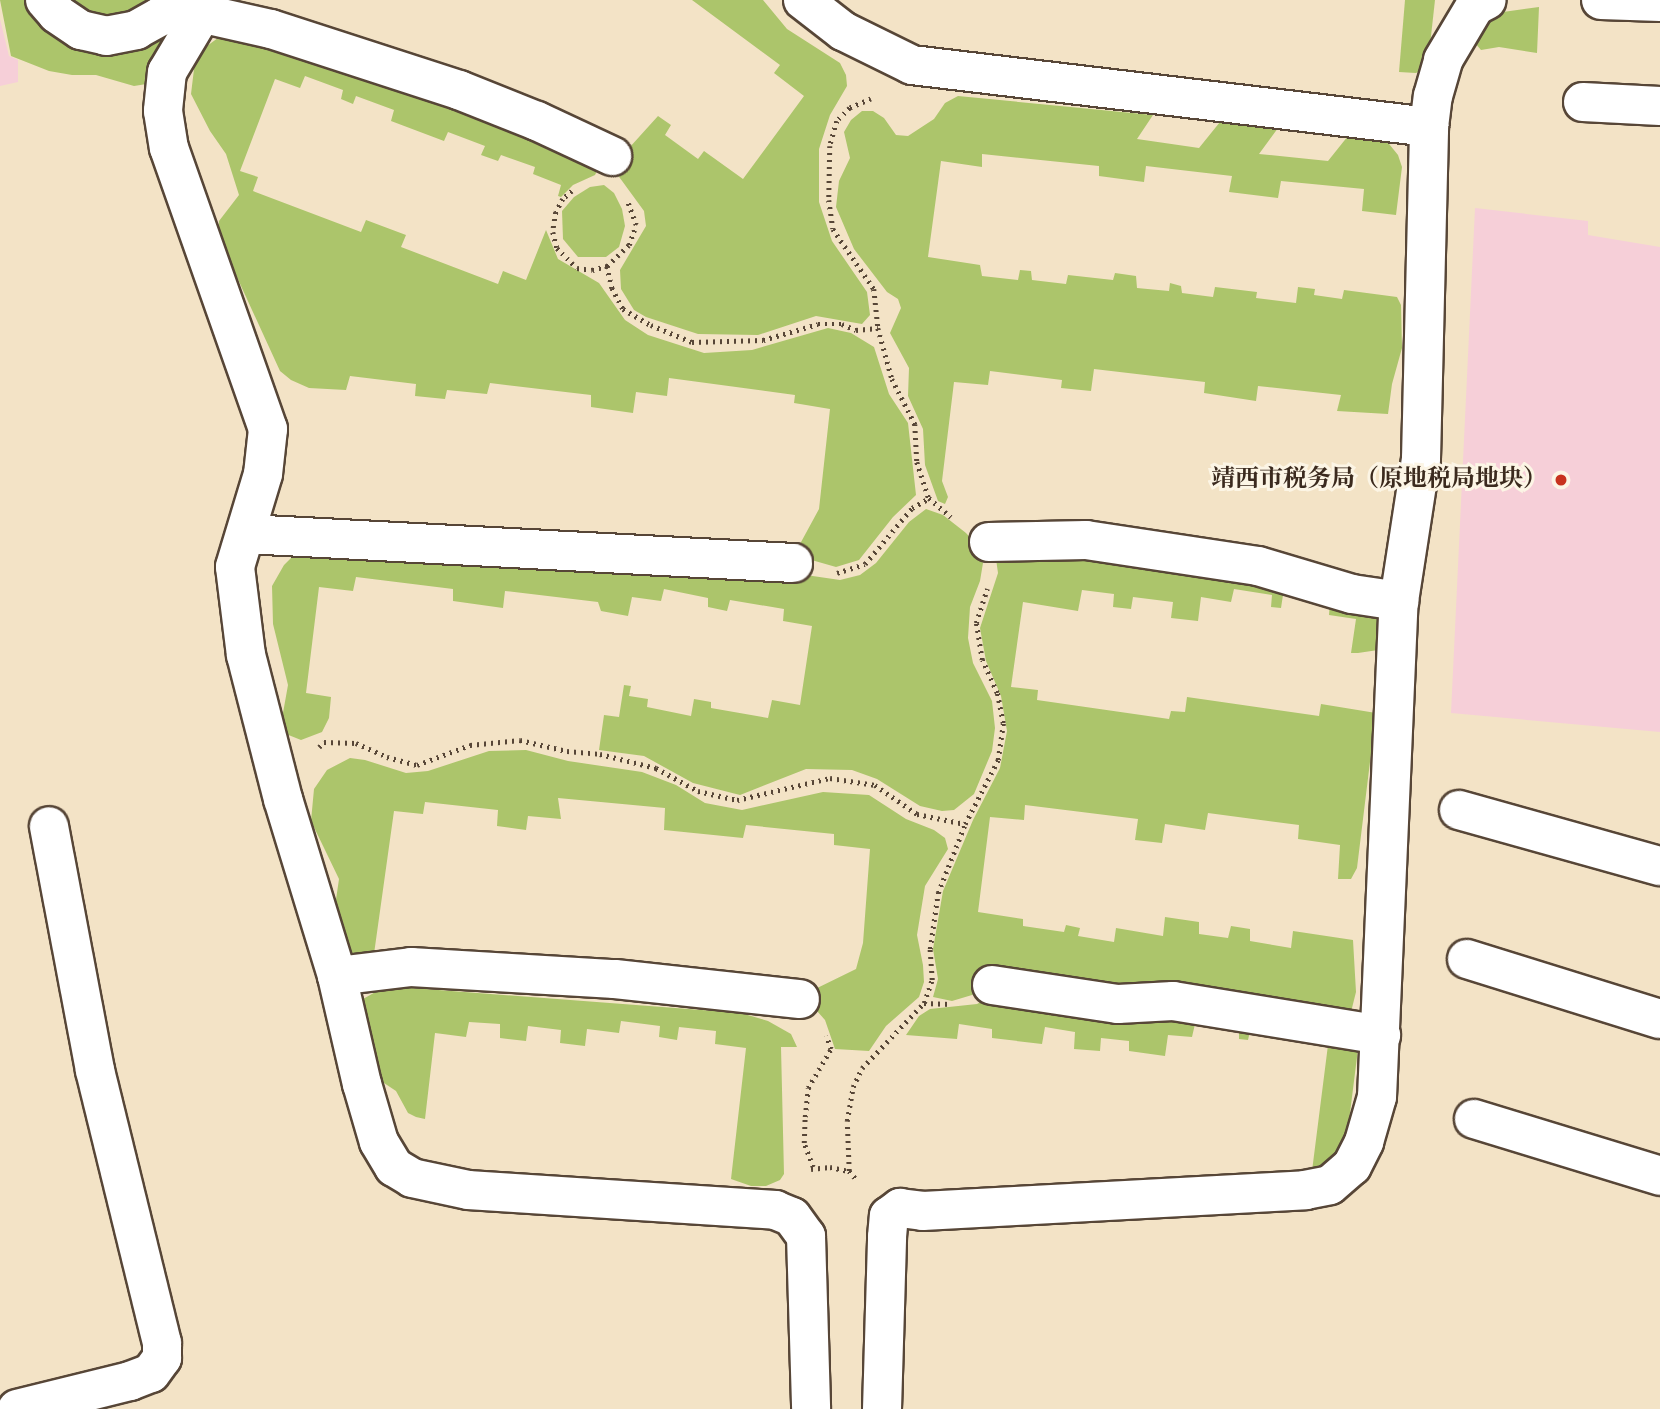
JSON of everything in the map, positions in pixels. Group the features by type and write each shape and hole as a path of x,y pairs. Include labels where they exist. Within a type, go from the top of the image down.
{"street":[{"path":"45,0 80,30 106,36 136,30 182,9 204,8 459,90 537,121 607,168"},
{"path":"803,0 843,31 912,65 1429,127"},
{"path":"882,1409 889,1216 900,1208 937,1210 1305,1190 1330,1185 1352,1166 1364,1142 1377,1097 1399,601 1421,459 1429,127 1433,96 1443,60 1475,6 1487,0"},
{"path":"1601,0 1660,2"},
{"path":"204,8 167,72 163,111 169,148 268,429 262,474 235,567 246,655 283,799 337,976 362,1084 379,1142 394,1167 412,1178 468,1190 775,1210 792,1217 806,1236 811,1409"},
{"path":"1583,102 1660,106"},
{"path":"246,534 793,563"},
{"path":"989,542 1086,540 1258,566 1352,594 1399,601"},
{"path":"1459,810 1660,866"},
{"path":"17,1409 130,1381 151,1373 162,1358 162,1343 95,1070 49,826"},
{"path":"1467,959 1660,1019"},
{"path":"337,976 411,967 615,979 800,999"},
{"path":"992,985 1118,1004 1173,1001 1381,1035"},
{"path":"1474,1119 1660,1175"}],"path":[{"path":"849,1171 847,1121 853,1087 862,1068 924,1003 932,980 930,949 938,893 965,824 998,760 1003,723 997,693 982,660 976,623 993,572 989,542 961,525 929,498 917,462 915,424 892,379 878,328 874,289 834,229 829,200 830,146 837,121 850,108 892,84 912,65"},
{"path":"607,168 632,209 636,225 629,245 607,266 592,270 577,268 557,248 553,232 556,212 564,199 607,168"},
{"path":"607,266 612,288 623,309 651,325 692,342 763,340 818,324 842,324 856,330 878,328"},
{"path":"793,563 839,573 865,564 912,508 929,498"},
{"path":"283,799 309,756 324,742 356,743 387,757 417,765 470,745 520,740 567,751 600,754 656,768 698,791 737,800 830,778 875,785 917,814 965,824"},
{"path":"800,999 816,1014 831,1049 808,1088 804,1143 813,1167"}],"shaded area":[{"path":"0,19 9,56 18,60 18,82 0,86"},
{"name":"靖西市税务局（原地税局地块）","path":"1475,208 1588,221 1588,235 1660,247 1660,732 1451,713"}],"green space":[{"path":"0,0 34,0 167,33 159,82 134,86 96,75 49,71 11,56"},
{"path":"57,0 163,0 98,21"},
{"path":"692,0 763,0 787,29 840,63 846,75 847,86 830,115 819,149 819,202 832,241 867,292 870,315 862,324 816,316 758,335 698,334 646,317 634,310 621,289 620,270 646,226 644,211 617,174 620,158 658,116 671,125 665,135 698,159 704,151 743,179 804,96 774,73 780,65"},
{"path":"1405,0 1435,0 1429,54 1421,70 1416,73 1399,72"},
{"path":"1539,7 1537,53 1499,47 1481,50 1475,43 1485,20 1503,12"},
{"path":"222,35 447,102 599,167 595,175 573,185 561,197 558,196 561,185 533,174 535,167 501,155 498,161 481,155 485,146 448,132 444,141 391,121 394,110 356,96 353,104 341,99 343,90 305,76 300,88 275,79 240,171 258,177 253,191 361,232 366,220 406,235 401,247 498,284 503,271 526,280 546,230 558,259 599,283 625,320 648,335 704,353 752,350 828,328 851,333 874,347 889,394 908,423 916,495 893,517 859,560 836,567 794,555 819,509 830,409 794,403 795,395 669,378 667,396 636,392 633,413 591,407 591,395 490,383 487,394 447,390 445,399 415,396 416,384 350,376 346,390 309,388 291,380 280,371 236,275 223,256 218,234 219,221 239,195 226,154 210,131 191,94 195,61 207,46"},
{"path":"958,96 1153,115 1137,139 1199,148 1220,122 1278,128 1259,154 1328,161 1348,136 1385,139 1398,155 1402,167 1396,215 1362,211 1364,189 1281,181 1278,198 1229,192 1232,176 1146,166 1144,182 1099,176 1099,166 982,154 982,167 941,161 928,257 980,265 982,276 1018,280 1020,270 1031,271 1032,280 1066,284 1068,275 1113,280 1115,273 1136,276 1137,288 1169,291 1170,283 1181,286 1182,293 1213,297 1215,287 1257,292 1256,298 1296,303 1298,287 1315,289 1314,295 1342,299 1344,290 1397,297 1401,305 1402,348 1392,384 1388,414 1337,411 1341,395 1258,386 1256,401 1204,393 1205,382 1094,369 1091,391 1061,388 1062,380 990,371 988,385 954,382 942,481 948,497 945,504 938,501 925,465 923,429 908,396 909,368 890,333 901,308 898,299 887,292 854,249 836,207 839,181 850,158 844,132 851,120 862,111 873,111 884,118 896,135 908,136 934,119 945,103"},
{"path":"604,185 614,193 622,209 625,226 619,247 606,257 578,257 563,239 562,211 574,197 590,187"},
{"path":"926,509 943,515 966,533 976,544 983,563 980,581 970,607 968,638 973,663 992,701 995,728 992,751 974,794 954,810 942,811 920,806 877,779 852,770 806,769 740,795 693,783 644,756 599,750 604,715 619,717 624,685 631,686 629,696 648,699 647,707 691,716 694,699 711,702 711,708 768,718 772,700 800,705 812,626 783,621 784,609 730,600 727,611 708,607 708,598 664,589 661,601 632,597 628,616 601,611 598,602 505,591 503,608 453,601 453,589 356,577 353,591 319,587 306,693 331,697 329,718 322,732 301,740 286,734 281,724 288,685 273,624 272,586 284,565 293,556 307,552 799,574 840,580 860,575 876,563 909,522"},
{"path":"1086,552 1383,608 1378,650 1351,653 1356,619 1329,615 1330,602 1283,595 1281,608 1271,607 1272,595 1234,589 1231,602 1201,597 1198,621 1171,618 1173,602 1133,597 1131,609 1113,607 1114,594 1082,590 1078,611 1023,602 1011,687 1038,690 1037,700 1169,719 1171,711 1185,712 1187,697 1319,716 1321,704 1376,713 1357,868 1351,879 1338,879 1340,845 1298,839 1299,825 1208,813 1205,830 1165,824 1162,843 1135,840 1138,819 1025,805 1024,820 990,817 978,912 1023,919 1023,926 1064,932 1066,925 1080,928 1078,936 1114,942 1116,928 1163,936 1165,917 1199,922 1199,934 1228,938 1231,926 1250,929 1250,941 1291,948 1293,931 1353,940 1356,992 1350,1016 984,986 972,995 952,1001 933,997 938,979 933,949 943,891 973,820 1000,768 1007,731 1001,696 986,661 980,628 998,573 996,559"},
{"path":"526,750 568,761 642,772 676,785 705,803 742,810 823,792 869,795 906,819 934,830 945,838 948,849 925,886 917,935 924,982 919,997 886,1026 869,1051 835,1049 825,1020 809,1002 807,993 856,969 863,943 870,849 834,845 834,834 746,825 743,838 664,830 665,808 558,798 561,819 528,816 526,830 497,826 498,810 425,802 423,814 394,811 373,961 353,960 332,927 339,879 311,821 314,789 327,770 350,758 406,773 428,771 489,751"},
{"path":"386,986 741,1013 768,1021 791,1034 797,1047 781,1047 784,1174 780,1180 766,1186 751,1186 731,1179 746,1048 715,1044 716,1031 679,1027 677,1040 659,1037 660,1026 621,1021 619,1033 587,1029 585,1046 560,1043 561,1030 528,1026 526,1041 500,1038 500,1024 469,1022 466,1037 435,1033 425,1119 416,1117 408,1113 396,1091 384,1083 371,1080 357,1010 363,999"},
{"path":"998,993 1117,1009 1142,1004 1172,1004 1327,1031 1353,1040 1358,1049 1345,1153 1328,1170 1312,1171 1328,1045 1299,1040 1299,1033 1251,1027 1248,1040 1239,1039 1239,1030 1195,1024 1192,1037 1168,1035 1165,1056 1129,1051 1129,1041 1101,1038 1100,1051 1074,1049 1075,1032 1045,1027 1042,1044 992,1038 992,1029 959,1024 957,1039 906,1035 919,1016 930,1009 977,1004"}],"place":[{"name":"靖西市税务局（原地税局地块）","path":"1561,480"}]}
